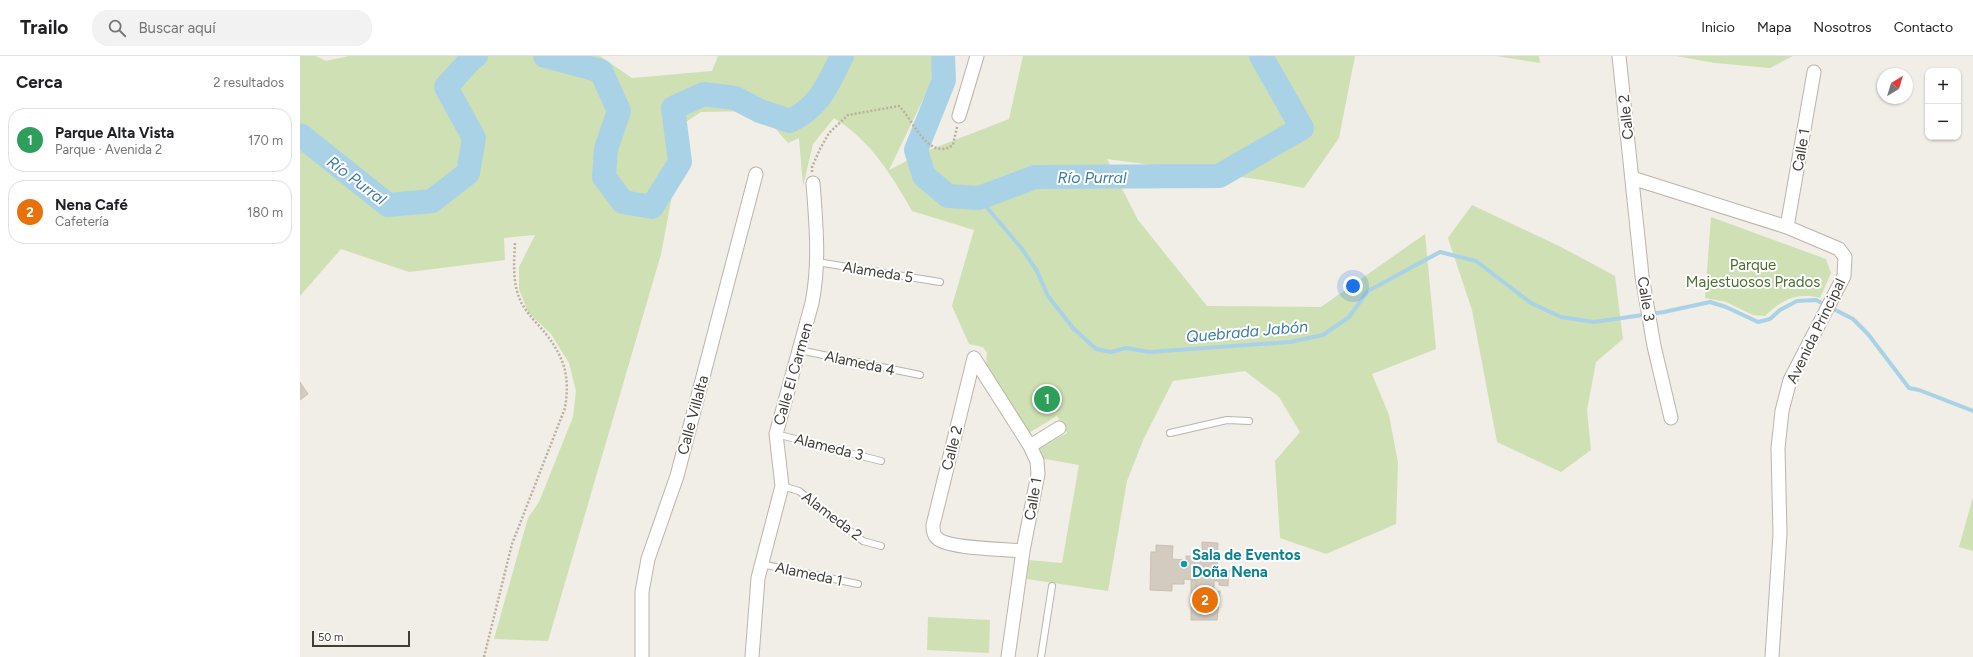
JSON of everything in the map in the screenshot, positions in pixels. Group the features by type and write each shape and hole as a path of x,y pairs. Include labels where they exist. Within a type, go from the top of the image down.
{"street":[{"path":"959,116 976,56"},
{"name":"Calle 2","path":"1619,56 1632,178"},
{"name":"Calle 1","path":"1787,227 1814,72"},
{"name":"Calle Villalta","path":"642,657 642,592 648,559 677,476 756,174"},
{"name":"Avenida Principal","path":"1632,178 1787,227 1839,249 1845,257 1846,267 1844,276 1790,380 1782,411 1778,448 1780,534 1772,657"},
{"name":"Calle 3","path":"1632,178 1642,276 1654,346 1671,418"},
{"name":"Calle El Carmen","path":"752,657 758,578 782,486 776,434 800,350 816,284 817,236 813,183"},
{"name":"Calle 2","path":"974,358 933,525 936,537 948,545 1023,551"},
{"name":"Calle 1","path":"974,358 1030,446 1037,461 1038,474 1023,551 1008,657"},
{"path":"1030,446 1059,428"}],"lane":[{"name":"Alameda 5","path":"817,262 940,282"},
{"name":"Alameda 4","path":"800,350 920,375"},
{"path":"1170,433 1227,420 1249,421"},
{"name":"Alameda 3","path":"776,434 882,461"},
{"name":"Alameda 2","path":"782,486 799,491 863,541 881,546"},
{"name":"Alameda 1","path":"761,564 858,584"},
{"path":"1041,657 1052,586"}],"path":[{"path":"813,183 812,167 820,149 829,133 848,115 899,106 928,144 939,149 947,149 953,144 959,116"},
{"path":"484,657 512,544 565,408 568,393 568,381 560,356 546,334 522,302 515,281 515,242"}],"green space":[{"path":"300,56 316,56 326,61 349,56 600,56 632,78 712,71 718,56 944,56 889,170 924,152 1009,119 1023,56 1355,56 1339,138 1304,188 1263,180 1107,159 1138,220 1207,306 1321,307 1425,234 1436,349 1372,374 1389,415 1398,463 1396,524 1326,554 1280,538 1275,461 1300,432 1279,397 1245,371 1173,381 1144,438 1127,481 1108,591 1027,579 1028,560 1062,563 1079,465 1040,458 1037,449 1067,433 1057,416 1027,434 986,365 987,353 983,347 969,344 952,306 974,230 912,211 879,159 859,137 834,118 813,144 803,186 799,138 788,143 760,111 701,112 686,122 661,254 548,641 494,639 528,518 539,502 573,417 576,391 569,363 551,334 528,312 519,289 519,267 535,235 504,238 505,260 409,272 341,249 300,296"},
{"path":"1496,56 1539,56 1540,63"},
{"path":"1676,56 1793,56 1770,68 1715,63"},
{"path":"1472,205 1561,247 1615,276 1623,339 1596,362 1587,410 1591,450 1561,472 1497,442 1472,310 1448,238"},
{"name":"Parque Majestuosos Prados","path":"1711,217 1826,259 1831,273 1820,298 1804,296 1790,299 1771,310 1765,316 1753,315 1726,302 1705,298"},
{"path":"1973,497 1973,551 1959,547"},
{"path":"928,617 990,620 989,653 927,650"}],"building":[{"path":"300,382 308,394 300,400"},
{"name":"Sala de Eventos Doña Nena","path":"1202,542 1218,543 1217,569 1229,570 1228,586 1219,585 1219,581 1214,581 1214,588 1196,588 1197,580 1184,579 1184,584 1172,584 1172,591 1150,590 1151,552 1156,552 1156,545 1173,546 1172,559 1186,560 1186,556 1202,557"},
{"path":"1191,580 1197,580 1196,588 1214,588 1214,592 1220,591 1217,620 1191,620"}],"waterway":[{"name":"Río Purral","path":"300,135 388,205 432,201 468,173 474,138 446,87 473,57 476,56"},
{"name":"Río Purral","path":"545,56 601,71 619,111 606,149 604,177 623,202 652,207 680,162 673,108 704,94 735,98 760,111 790,121 809,109 816,102 822,94 842,56"},
{"name":"Río Purral","path":"943,56 944,80 916,150 924,176 948,196 979,198 1035,177 1219,176 1302,128 1261,56"},
{"name":"Quebrada Jabón","path":"979,198 1022,249 1037,271 1048,296 1073,328 1096,349 1111,352 1126,348 1149,352 1290,342 1323,335 1349,317 1368,291 1440,252 1476,261 1531,303 1561,317 1594,322 1664,312 1710,302 1726,307 1758,322 1770,319 1780,310 1797,301 1816,300 1853,319 1868,334 1909,388 1919,390 1973,411"}],"place":[{"name":"Parque Alta Vista","path":"1047,399"},
{"name":"Sala de Eventos Doña Nena","path":"1184,564"},
{"name":"Nena Café","path":"1205,600"}]}
